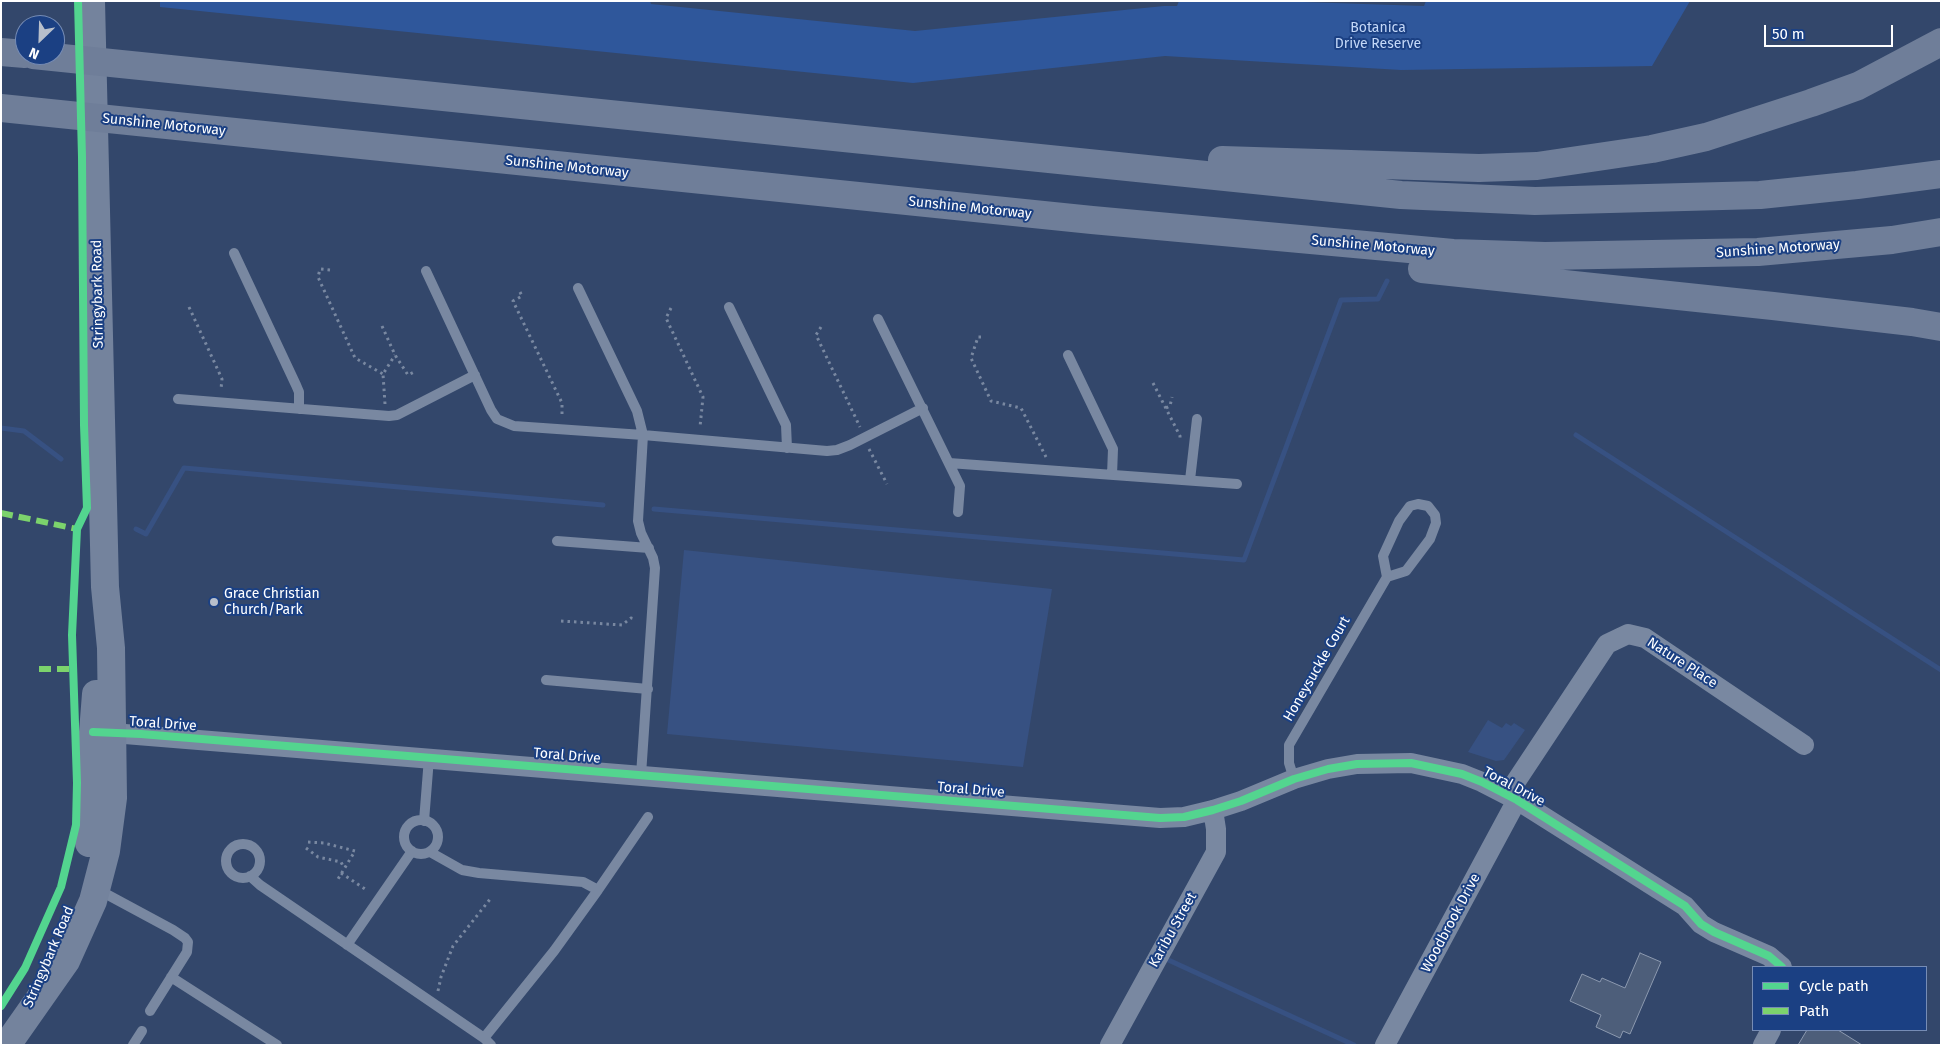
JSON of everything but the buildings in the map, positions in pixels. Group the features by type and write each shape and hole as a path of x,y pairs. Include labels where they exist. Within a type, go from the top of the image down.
{"highway":[{"path":"961,150 1410,167 1479,168 1537,166 1652,150 1706,137 1858,86 1941,42"},
{"path":"1,52 15,53"},
{"path":"65,58 1401,195 1535,201 1760,195 1857,186 1941,174"},
{"name":"Sunshine Motorway","path":"1,108 1092,220 1452,253 1546,256 1758,252 1892,240 1941,232"},
{"path":"1092,220 1400,267 1773,306 1941,327"}],"street":[{"name":"Stringybark Road","path":"12,1037 66,961 93,901 106,851 113,798 103,732 97,646 105,588 91,1"},
{"name":"Nature Place","path":"1512,798 1607,644 1628,634 1645,638 1804,745"},
{"name":"Stringybark Road","path":"12,1037 50,953 61,934 75,896 92,830 103,732"},
{"name":"Toral Drive","path":"103,732 1160,818 1184,817 1213,810 1241,801 1294,779 1328,769 1357,764 1411,763 1462,774 1512,798 1685,906 1701,924 1714,932 1769,956 1781,966"},
{"name":"Woodbrook Drive","path":"1385,1045 1512,798"},
{"name":"Karibu Street","path":"1110,1045 1216,852 1216,829 1213,810"},
{"path":"1763,1045 1770,1031"}],"lane":[{"path":"234,253 296,385 299,409"},
{"path":"426,271 491,410 498,418 514,426 827,451 837,450 923,408"},
{"path":"578,288 637,412 643,435 638,521 655,568 641,775"},
{"path":"729,307 786,425 788,448"},
{"path":"878,319 960,486 958,512"},
{"path":"1068,355 1113,448 1112,475"},
{"path":"178,399 389,416 397,414 476,375"},
{"path":"1190,480 1197,419"},
{"path":"949,463 1237,484"},
{"path":"1418,504 1428,506 1435,516 1436,523 1430,539 1406,571 1387,577 1383,556 1399,521 1410,506 1418,504"},
{"path":"557,541 648,548"},
{"name":"Honeysuckle Court","path":"1294,779 1289,763 1289,745 1387,577"},
{"path":"546,680 648,689"},
{"path":"424,821 429,758"},
{"path":"250,876 260,885 487,1042 598,890 648,817"},
{"path":"430,852 437,842 437,831 434,826 424,821 413,823 406,831 405,842 412,851 421,854 430,852 462,870 480,874 583,882 598,890"},
{"path":"347,945 412,851"},
{"path":"95,891 108,895 185,938 189,946 150,1011"},
{"path":"171,977 277,1045"},
{"path":"133,1045 142,1031"}],"path":[{"path":"330,270 320,269 318,277 355,358 383,374"},
{"path":"520,292 522,296 514,301 562,403 562,429"},
{"path":"189,307 222,379 220,402"},
{"path":"671,308 666,318 703,397 698,440"},
{"path":"382,326 395,355 408,375 414,372"},
{"path":"821,327 816,335 863,438 887,484"},
{"path":"981,337 978,337 971,358 992,401 1022,408 1053,471"},
{"path":"389,416 385,408 383,374 395,355"},
{"path":"1153,383 1180,436 1179,445"},
{"path":"1166,408 1170,406 1172,397"},
{"path":"561,621 622,626 631,618 635,619"},
{"path":"308,842 324,843 355,851 338,879"},
{"path":"306,848 318,857 342,862 344,868"},
{"path":"341,873 379,899"},
{"path":"430,1002 439,989 441,977 453,946 491,898"}],"green space":[{"name":"Botanica Drive Reserve","path":"160,1 650,1 651,4 915,31 1177,6 1179,1 1273,1 1424,6 1426,1 1690,1 1652,66 1401,70 1165,56 913,83 160,7"}],"shaded area":[{"path":"684,550 1052,589 1023,767 667,734"},
{"path":"1488,720 1502,728 1506,723 1511,726 1514,723 1525,730 1504,760 1496,761 1468,752"}],"waterway":[{"path":"654,509 1244,560 1341,300 1378,299 1387,281"},
{"path":"1,428 24,431 61,459"},
{"path":"1576,435 1941,670"},
{"path":"136,529 146,534 184,468 603,505"},
{"path":"1164,958 1354,1045"}],"marked path":[{"path":"1,513 77,529"},
{"path":"39,669 73,669"}],"cycle path":[{"path":"1,1006 25,968 61,887 76,825 77,783 72,635 77,529 87,508 84,425 82,157 78,1"},
{"path":"93,732 141,734 1160,818 1184,817 1213,810 1241,801 1294,779 1328,769 1357,764 1411,763 1462,774 1517,800 1685,906 1701,924 1714,932 1769,956 1781,966"}],"place":[{"name":"Grace Christian Church/Park","path":"214,602"}]}
